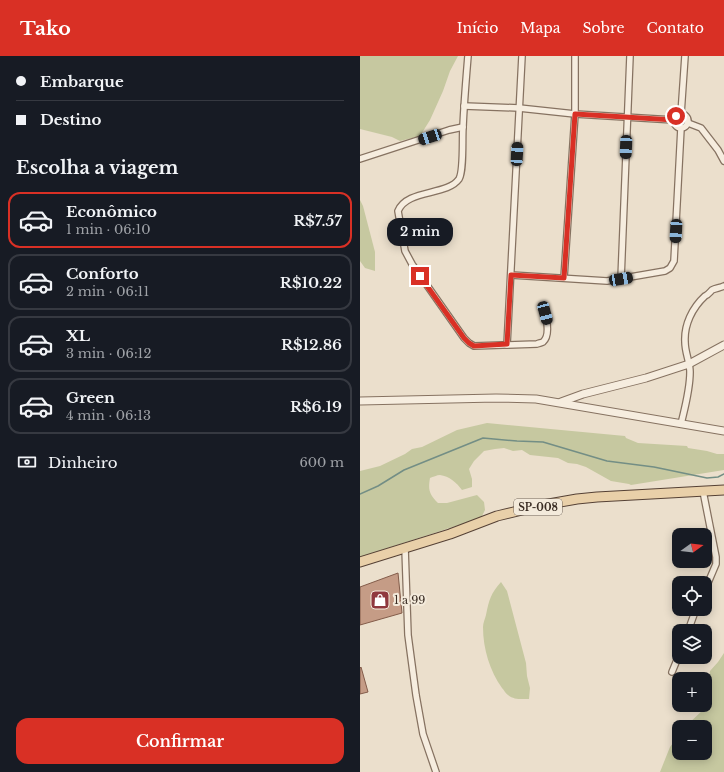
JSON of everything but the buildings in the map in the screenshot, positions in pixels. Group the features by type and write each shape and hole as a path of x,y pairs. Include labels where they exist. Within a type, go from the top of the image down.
{"main road":[{"name":"SP-008","path":"360,562 450,534 497,516 577,499 724,490"}],"street":[{"path":"468,56 464,106 462,170 460,178 453,185 412,198 403,203 398,211 405,250 420,276 464,338 474,346 537,344 543,342 547,329 545,313"},
{"path":"507,344 522,56"},
{"path":"564,278 575,114 575,56"},
{"path":"621,279 630,56"},
{"path":"681,114 685,56"},
{"path":"464,106 519,108 575,114 674,120"},
{"path":"674,120 676,116 681,114"},
{"path":"681,114 687,117 688,123"},
{"path":"674,120 675,124 681,128"},
{"path":"681,128 688,123"},
{"path":"688,123 701,128 718,150 724,161"},
{"path":"360,159 449,130 463,127"},
{"path":"511,275 601,281 665,271 670,268 674,261 681,128"},
{"path":"681,424 689,389 690,372 685,343 686,329 691,315 698,303 712,290 724,286"},
{"path":"560,403 583,394 646,378 689,364 724,345"},
{"path":"360,401 496,398 536,399 724,431"},
{"path":"703,491 716,557 716,564 711,576"},
{"path":"405,548 408,636 416,695 423,734 436,772"},
{"path":"672,672 675,664"}],"green space":[{"path":"360,56 458,56 450,71 430,120 420,136 400,141 392,137 360,129"},
{"path":"360,200 363,206 375,252 375,271 365,268 360,261"},
{"path":"487,423 625,436 626,438 638,443 687,446 688,448 724,454 724,470 631,485 611,481 586,467 568,463 558,458 530,455 522,450 513,451 504,448 484,451 474,461 469,469 472,479 472,487 462,490 452,480 440,475 430,478 429,486 431,494 438,503 447,503 477,495 484,502 485,510 480,520 459,525 360,557 360,471 380,466 412,449 422,447 457,430"},
{"path":"501,582 507,591 526,663 530,688 529,699 510,697 506,694 494,674 484,643 483,624 488,605 491,597"},
{"path":"724,653 724,772 660,772 672,744 672,760 712,760 712,720 692,720 701,712 712,712 712,672 710,672"}],"waterway":[{"path":"360,494 378,486 404,470 483,438 543,442 607,461 654,467 707,478 718,477 724,474"}],"place":[{"name":"1 a 99","path":"380,600"}],"route":[{"path":"420,276 469,343 474,346 507,344 511,275 564,278 575,114 674,120 676,116"}]}
